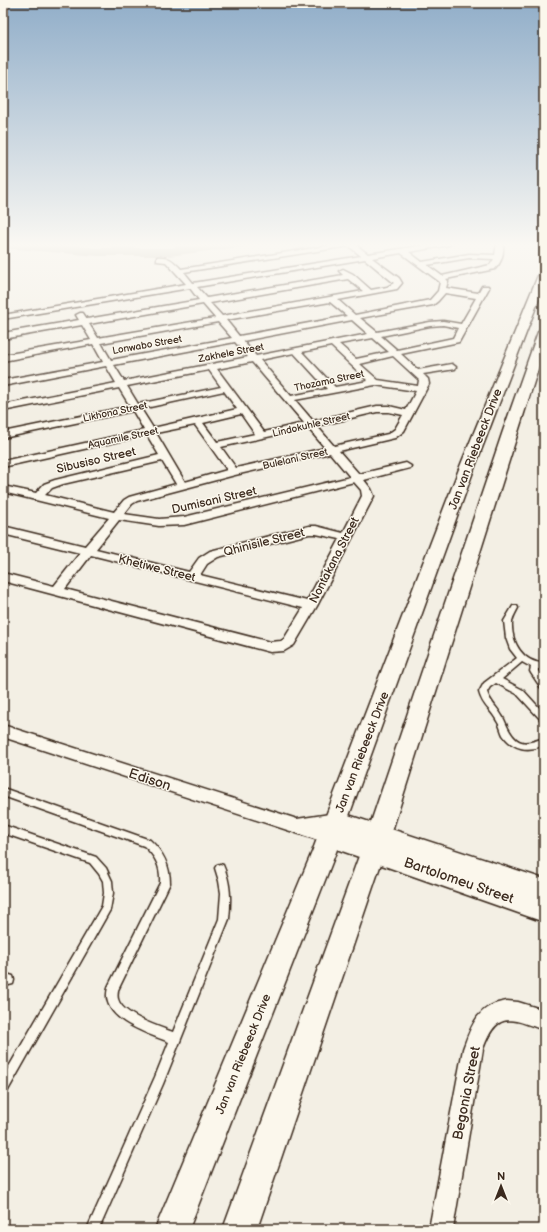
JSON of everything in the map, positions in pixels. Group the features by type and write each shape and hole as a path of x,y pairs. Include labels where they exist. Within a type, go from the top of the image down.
{"main road":[{"name":"Jan van Riebeeck Drive","path":"172,1229 333,829 411,622 473,451 533,300"},
{"name":"Jan van Riebeeck Drive","path":"240,1229 376,842 510,431 544,332"}],"street":[{"path":"3,317 102,300"},
{"path":"3,358 324,300"},
{"path":"334,300 375,335 416,373 424,382 420,389"},
{"name":"Lonwabo Street","path":"3,383 430,303 434,300"},
{"path":"355,362 452,342 458,338 478,300"},
{"path":"3,336 204,301"},
{"name":"Nontakana Street","path":"3,577 270,647 284,646 289,642 311,606 368,496 366,489 357,478 330,449 238,339 204,301"},
{"path":"74,305 97,341 164,457 182,485"},
{"name":"Zakhele Street","path":"3,408 334,344 434,323 464,326"},
{"path":"334,344 375,382"},
{"path":"297,351 333,390"},
{"path":"416,373 452,366"},
{"path":"211,367 261,435"},
{"name":"Thozama Street","path":"288,400 375,382 420,389"},
{"name":"Likhona Street","path":"3,435 227,388"},
{"name":"Bulelani Street","path":"57,591 88,551 132,499 233,472 397,434 400,431 420,389"},
{"name":"Lindokuhle Street","path":"214,446 377,409 389,409 408,413"},
{"name":"Aquamile Street","path":"3,464 243,411"},
{"path":"197,421 233,472"},
{"name":"Sibusiso Street","path":"38,497 48,486 59,482 164,457"},
{"name":"Dumisani Street","path":"3,490 117,516 167,524 406,466"},
{"name":"Khetiwe Street","path":"3,530 311,606"},
{"name":"Qhinisile Street","path":"193,576 203,561 214,554 309,530 325,531 346,537"},
{"name":"Edison","path":"3,731 297,826 333,829"},
{"path":"333,829 376,842"},
{"name":"Bartolomeu Street","path":"376,842 544,890"},
{"name":"Bartolomeu Street","path":"376,842 544,911"},
{"name":"Begonia Street","path":"441,1229 473,1049 479,1030 487,1019 495,1013 507,1010 518,1011 544,1020"}],"lane":[{"path":"515,608 508,621 510,638 514,649 522,658 535,666 544,666"},
{"path":"522,658 496,679 487,684 483,692 485,702 500,718 506,734 516,744 524,747 536,746 544,741"},
{"path":"535,666 534,671 544,686"},
{"path":"496,679 520,692 544,718"},
{"path":"3,792 147,843 156,850 161,859 165,872 165,883 113,989 113,1000 118,1009 128,1019 176,1039"},
{"path":"3,829 93,860 102,869 107,879 110,891 107,907 3,1088"},
{"path":"93,1229 176,1039 224,919 227,900 226,888 220,868"}]}
